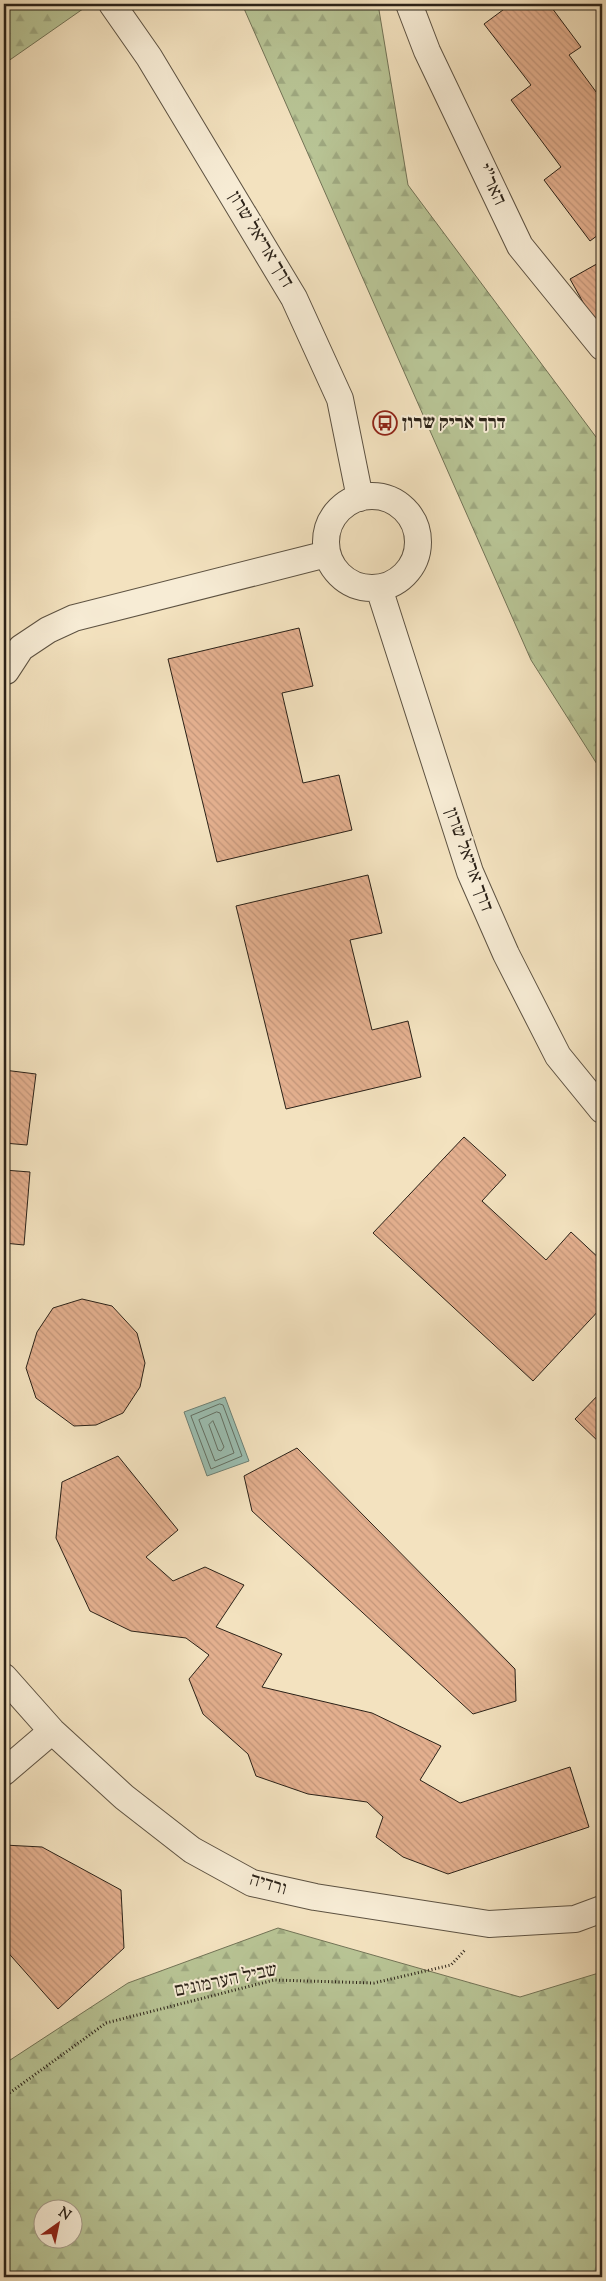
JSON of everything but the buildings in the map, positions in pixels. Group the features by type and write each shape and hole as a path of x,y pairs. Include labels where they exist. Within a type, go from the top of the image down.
{"street":[{"name":"דרך אריאל שרון","path":"112,4 149,57 294,298 340,399 360,498"},
{"name":"האר\"י","path":"409,4 427,51 520,246 602,347"},
{"path":"373,496 399,505 412,521 418,540 414,560 404,576 392,584 379,588 366,588 353,584 342,577 333,567 327,554 326,542 332,519 349,502 360,498 373,496"},
{"path":"6,671 21,648 48,630 74,618 327,554"},
{"name":"דרך אריאל שרון","path":"379,588 470,872 506,954 558,1056 602,1110"},
{"name":"ורדיה","path":"4,1677 52,1731 124,1797 192,1850 252,1883 315,1897 489,1924 575,1919 602,1909"},
{"path":"4,1772 52,1731"}],"path":[{"name":"שביל הערמונים","path":"4,2097 106,2023 274,1980 374,1983 451,1965 489,1924"}],"green space":[{"path":"4,4 90,4 4,64"},
{"path":"242,4 378,4 408,185 602,445 602,772 531,660"},
{"path":"278,1928 520,1997 602,1972 602,2277 4,2277 4,2064 128,1983"}],"water":[{"path":"225,1397 249,1461 207,1476 184,1412"}],"place":[{"name":"דרך אריק שרון","path":"385,423"}]}
